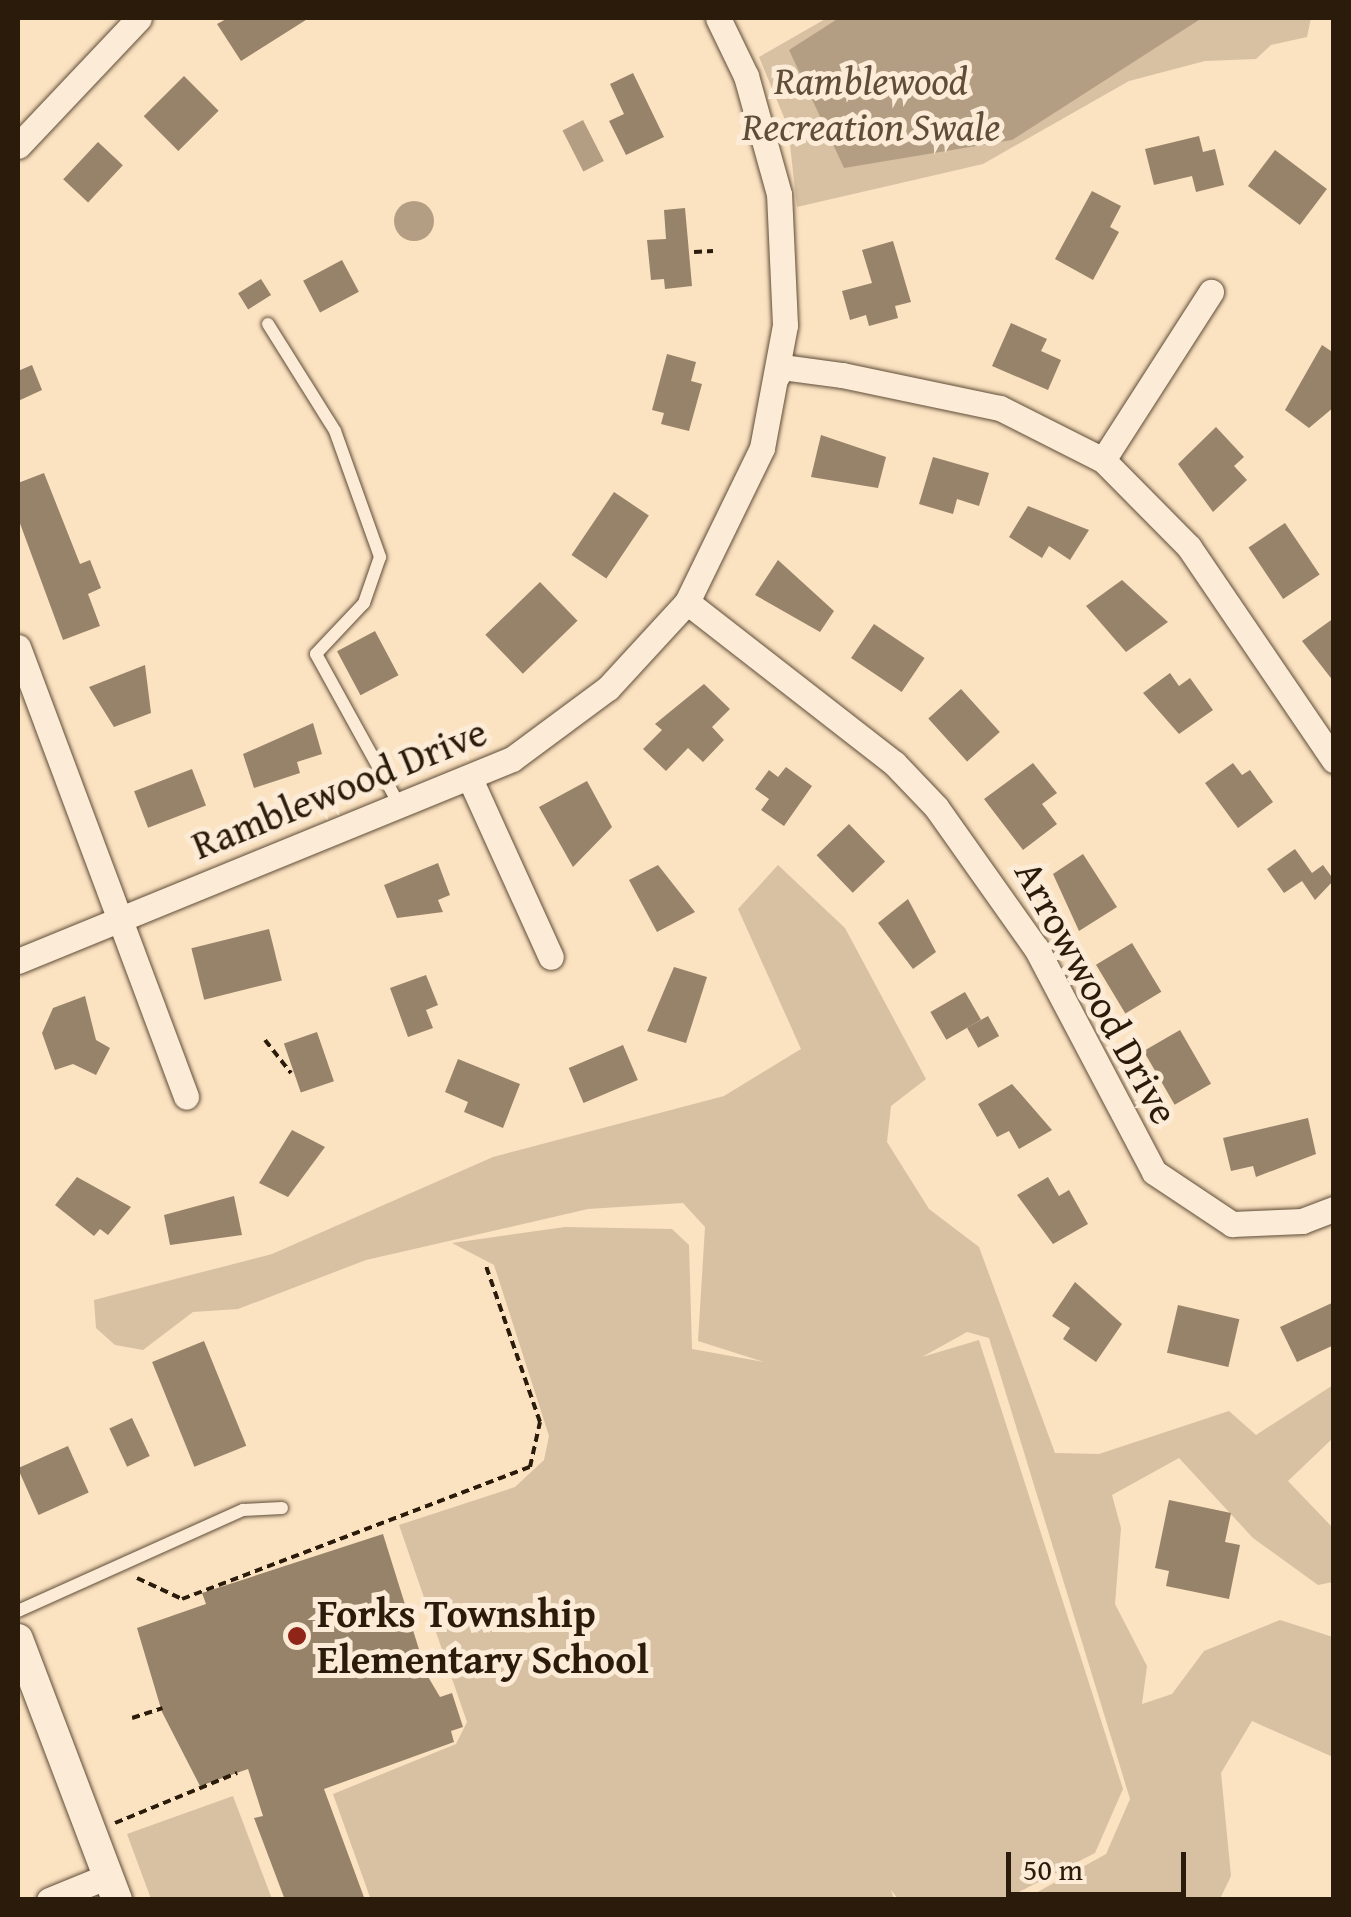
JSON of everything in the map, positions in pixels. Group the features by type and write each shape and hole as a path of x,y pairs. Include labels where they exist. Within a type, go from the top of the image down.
{"street":[{"path":"18,146 139,18"},
{"name":"Ramblewood Drive","path":"18,961 118,916 471,781 608,688 687,602 744,496 778,376 779,194 746,76 718,18"},
{"path":"1103,460 1211,292"},
{"path":"778,376 782,367 842,375 1000,408 1103,460 1188,547 1334,760"},
{"name":"Arrowwood Drive","path":"687,602 894,763 957,832 1036,948 1154,1172 1232,1224 1302,1221 1334,1209"},
{"path":"18,647 186,1096"},
{"path":"471,781 551,957"},
{"path":"18,1639 113,1888 50,1900"}],"lane":[{"path":"268,324 335,432 380,556 364,603 316,654 402,810"},
{"path":"18,1612 242,1510 282,1508"}],"path":[{"path":"694,252 714,251"},
{"path":"266,1040 291,1072"},
{"path":"123,1581 135,1576 182,1599 530,1467 540,1422 486,1266"},
{"path":"132,1718 162,1708"},
{"path":"108,1825 238,1773"},
{"path":"102,1809 115,1844"}],"green space":[{"name":"Ramblewood Recreation Swale","path":"827,18 1311,18 1307,37 1271,45 1256,59 1205,61 1129,81 983,164 797,207 788,127 759,57"},
{"path":"778,865 845,928 926,1079 891,1106 887,1142 929,1209 979,1247 1055,1453 1099,1454 1229,1411 1256,1435 1333,1385 1333,1438 1288,1481 1333,1528 1333,1582 1318,1585 1253,1538 1179,1458 1112,1495 1121,1528 1115,1604 1147,1666 1142,1704 1172,1694 1204,1651 1280,1620 1333,1637 1333,1757 1252,1721 1221,1773 1231,1876 1220,1899 1025,1899 1106,1854 1130,1799 989,1338 967,1332 922,1357 979,1340 1123,1789 1095,1853 1005,1899 898,1899 891,1890 894,1899 371,1900 333,1794 456,1744 467,1722 399,1525 515,1487 544,1460 549,1436 494,1265 452,1243 565,1227 672,1229 689,1245 692,1349 764,1362 698,1341 705,1227 683,1203 588,1209 366,1260 238,1309 193,1312 143,1350 115,1345 96,1328 94,1300 272,1254 493,1157 724,1096 801,1049 738,909"},
{"path":"233,1796 272,1899 151,1899 127,1834"}],"shaded area":[{"name":"Ramblewood Recreation Swale","path":"839,18 1202,18 1012,140 844,168 789,50"},
{"path":"583,120 604,161 583,171 563,130"},
{"path":"414,201 428,207 434,221 428,235 414,241 400,235 394,221 400,207"}],"building":[{"path":"228,18 309,18 241,61 217,24"},
{"path":"633,73 664,137 626,155 609,121 624,114 610,84"},
{"path":"184,76 219,111 178,151 144,116"},
{"path":"1199,136 1203,152 1215,149 1224,185 1196,192 1192,176 1154,185 1145,149"},
{"path":"98,142 123,165 88,202 63,179"},
{"path":"1275,150 1327,189 1300,225 1248,186"},
{"path":"1092,191 1121,206 1110,227 1119,232 1093,280 1055,259"},
{"path":"685,208 692,286 665,289 664,279 651,280 647,240 666,239 664,210"},
{"path":"893,241 911,302 895,306 898,318 869,326 866,315 850,320 842,291 872,283 862,250"},
{"path":"342,260 359,292 320,312 303,281"},
{"path":"261,279 271,295 248,309 238,293"},
{"path":"1011,323 1047,339 1041,351 1061,360 1048,390 992,366"},
{"path":"1322,345 1334,353 1334,407 1309,428 1285,410"},
{"path":"667,354 696,362 691,381 702,384 689,431 661,424 664,413 652,410"},
{"path":"32,365 42,390 18,401 18,371"},
{"path":"1216,427 1244,457 1234,466 1247,480 1213,512 1178,464"},
{"path":"821,435 886,457 878,488 811,477"},
{"path":"933,457 989,473 979,506 957,499 953,514 919,504"},
{"path":"44,473 80,564 90,560 101,588 88,594 100,626 63,640 18,518 18,483"},
{"path":"614,492 649,515 606,578 572,555"},
{"path":"1028,506 1089,530 1070,560 1049,546 1042,558 1009,537"},
{"path":"1285,523 1320,574 1283,599 1249,548"},
{"path":"778,560 834,611 820,632 755,595"},
{"path":"1122,580 1168,622 1126,652 1086,606"},
{"path":"540,582 578,621 523,674 485,635"},
{"path":"1334,618 1334,682 1302,641"},
{"path":"874,624 925,658 902,692 851,658"},
{"path":"375,631 398,675 361,695 337,651"},
{"path":"145,665 151,713 114,727 89,687"},
{"path":"1170,673 1179,686 1190,678 1213,710 1179,734 1143,693"},
{"path":"704,684 730,709 712,727 724,740 703,762 688,748 666,771 643,749 662,730 655,724"},
{"path":"961,689 1000,732 967,762 928,718"},
{"path":"313,723 322,754 297,762 300,773 254,788 243,754"},
{"path":"1033,763 1057,793 1042,804 1057,824 1023,850 984,799"},
{"path":"1233,763 1242,775 1250,770 1273,802 1238,828 1205,783"},
{"path":"786,767 812,786 784,826 761,810 769,799 755,789 769,770 778,777"},
{"path":"192,769 206,805 148,828 134,791"},
{"path":"587,781 612,827 573,867 539,807"},
{"path":"849,824 885,861 853,893 817,855"},
{"path":"1295,849 1312,873 1323,865 1334,880 1315,900 1302,881 1284,893 1267,869"},
{"path":"1083,854 1117,907 1079,931 1053,874"},
{"path":"438,863 450,895 438,900 443,912 397,918 384,885"},
{"path":"658,865 695,912 657,932 629,880"},
{"path":"908,899 936,952 913,969 878,923"},
{"path":"269,929 282,980 204,1000 191,948"},
{"path":"1132,943 1161,992 1125,1013 1096,965"},
{"path":"674,967 707,977 686,1043 647,1031"},
{"path":"426,975 438,1005 426,1010 433,1028 408,1037 390,988"},
{"path":"965,992 981,1020 946,1040 930,1012"},
{"path":"85,996 96,1040 110,1048 96,1075 73,1064 55,1070 42,1033 53,1008"},
{"path":"988,1016 999,1036 978,1048 967,1028"},
{"path":"1180,1030 1211,1084 1175,1105 1144,1051"},
{"path":"317,1032 334,1081 301,1093 284,1043"},
{"path":"623,1045 638,1080 584,1103 569,1068"},
{"path":"458,1059 520,1084 503,1128 464,1112 468,1102 445,1092"},
{"path":"1012,1084 1052,1130 1019,1149 1009,1131 997,1137 978,1104"},
{"path":"1308,1118 1316,1154 1256,1177 1253,1166 1231,1171 1223,1138"},
{"path":"292,1130 325,1147 288,1197 259,1183"},
{"path":"77,1177 131,1207 108,1235 100,1229 94,1236 55,1205"},
{"path":"1048,1177 1059,1196 1069,1190 1088,1224 1053,1244 1017,1195"},
{"path":"234,1196 242,1235 170,1245 164,1215"},
{"path":"1075,1282 1122,1324 1096,1362 1063,1339 1070,1328 1052,1316"},
{"path":"1334,1302 1334,1345 1297,1362 1280,1327"},
{"path":"1178,1305 1239,1319 1228,1367 1167,1353"},
{"path":"204,1341 246,1446 194,1467 152,1362"},
{"path":"132,1418 150,1456 127,1467 109,1429"},
{"path":"68,1446 89,1493 38,1515 18,1468"},
{"path":"1169,1500 1231,1513 1225,1542 1240,1545 1229,1599 1166,1586 1169,1571 1155,1568"},
{"path":"383,1534 427,1675 440,1697 452,1693 463,1727 451,1731 454,1742 324,1789 365,1900 285,1900 254,1818 263,1816 248,1769 200,1786 162,1712 137,1628 206,1604 202,1593"}],"place":[{"name":"Forks Township Elementary School","path":"297,1636"}]}
